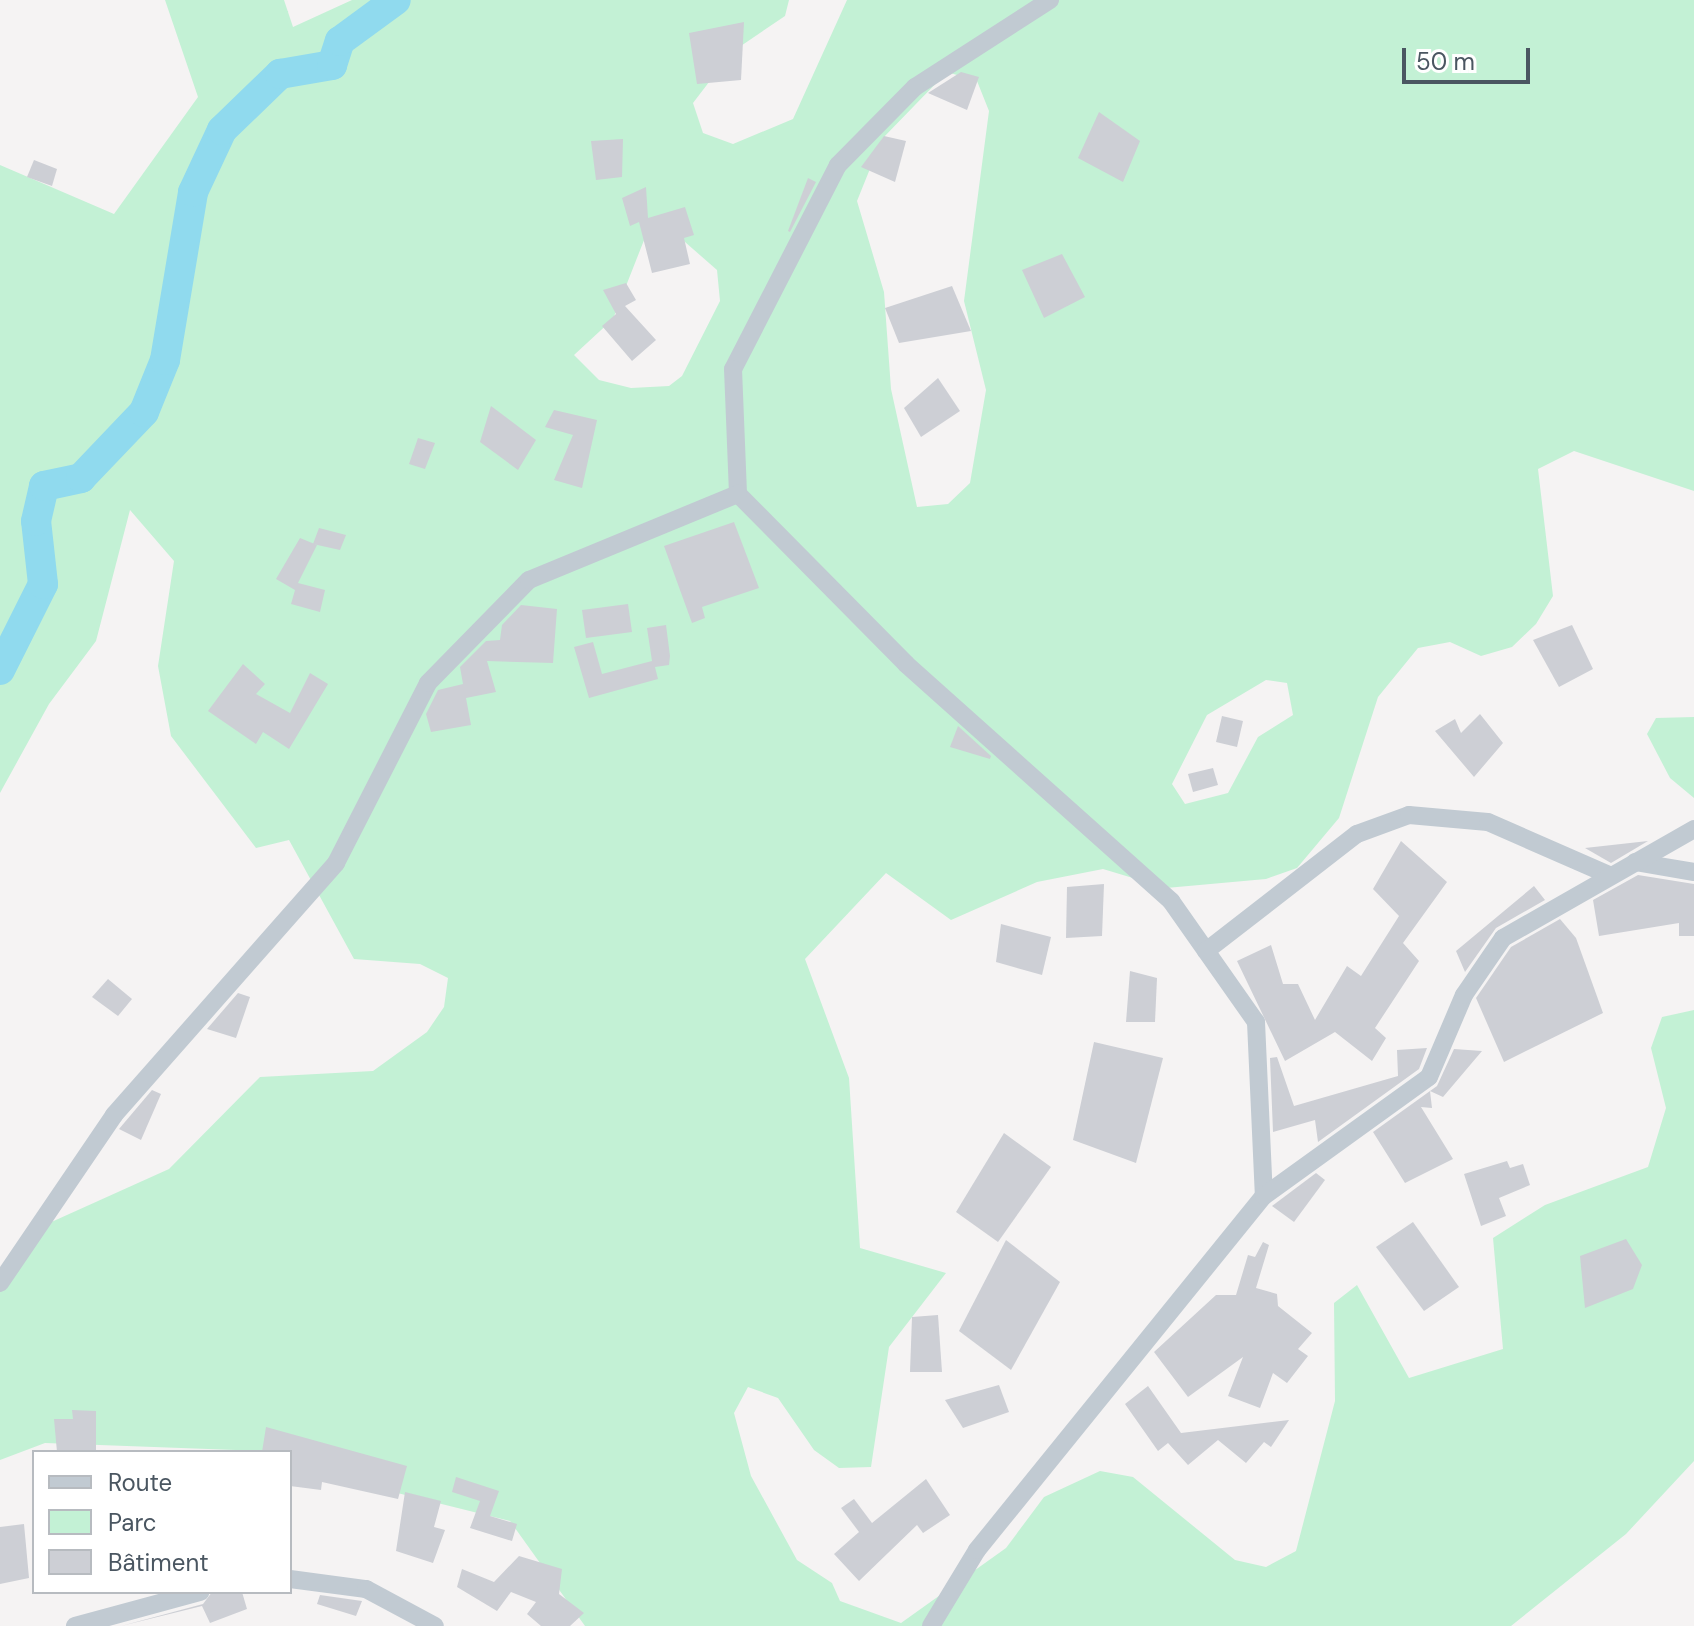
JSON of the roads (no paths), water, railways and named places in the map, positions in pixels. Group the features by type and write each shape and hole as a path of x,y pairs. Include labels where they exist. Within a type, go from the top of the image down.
{"street":[{"path":"1050,0 915,87 838,165 733,369 738,494 906,664 1171,901 1256,1022 1264,1196"},
{"path":"0,1283 114,1115 336,863 428,683 529,580 738,494"},
{"path":"1206,951 1357,834 1409,815 1488,822 1611,876"},
{"path":"931,1626 977,1550 1264,1196 1429,1077 1464,995 1503,938 1694,829"},
{"path":"1635,862 1694,872"},
{"path":"292,1579 366,1589 435,1626"},
{"path":"75,1626 193,1594"}],"waterway":[{"path":"0,670 43,584 36,521 44,486 81,478 144,412 165,360 193,192 222,130 280,74 332,65 340,41 396,0"}]}
